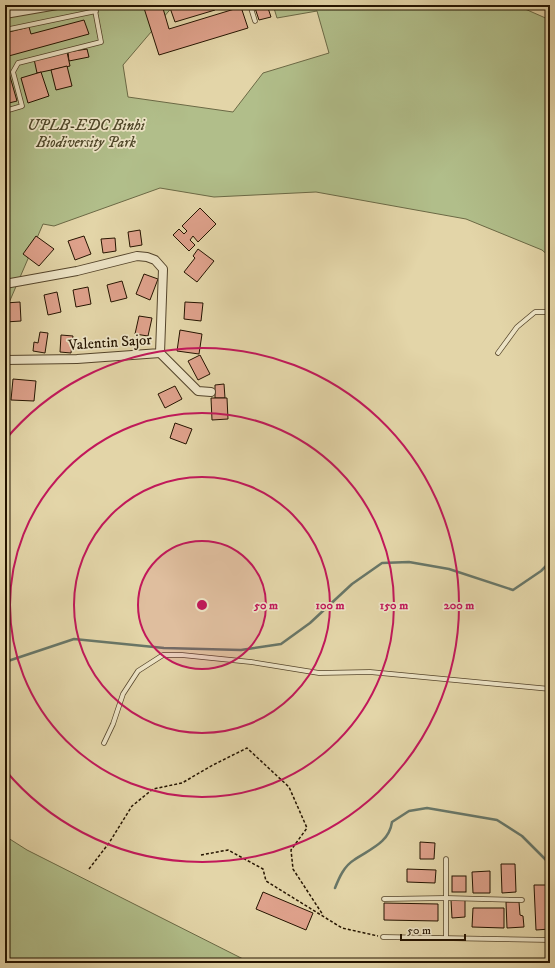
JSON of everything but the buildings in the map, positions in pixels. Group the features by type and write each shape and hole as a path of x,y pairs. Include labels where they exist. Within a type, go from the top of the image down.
{"street":[{"path":"5,14 29,8 57,5"},
{"name":"Valentin Sajor","path":"5,284 77,271 137,256 155,260 163,269 160,353 76,359 5,360"},
{"path":"160,353 198,391 211,392"}],"lane":[{"path":"8,5 14,12"},
{"path":"5,111 22,106 13,72 18,63 101,42 94,5"},
{"path":"250,5 254,21"},
{"path":"5,30 96,11"},
{"path":"498,353 517,327 535,312 550,312"},
{"path":"104,743 113,724 123,694 138,671 162,655 182,655 251,662 319,674 370,672 550,689"},
{"path":"446,859 446,938"},
{"path":"384,899 446,898 522,900"},
{"path":"383,937 550,940"}],"path":[{"path":"89,869 109,843 132,806 153,789 182,783 213,764 247,748 290,787 307,828 291,850 293,869 323,916"},
{"path":"201,855 228,850 263,869 266,881 342,928 383,937"}],"green space":[{"name":"UPLB-EDC Binhi Biodiversity Park","path":"5,5 174,5 123,65 128,97 233,112 263,73 329,53 317,11 277,18 273,5 516,5 550,20 550,257 542,250 466,219 316,192 214,197 160,188 54,226 43,224 5,312"},
{"path":"5,836 27,850 251,963 5,963"}],"waterway":[{"path":"5,662 74,639 164,648 241,650 281,644 310,623 352,584 382,563 409,562 449,569 513,590 541,571 550,562"},
{"path":"335,888 340,876 347,866 378,845 387,835 392,822 409,811 427,808 497,820 522,836 550,864"}]}
